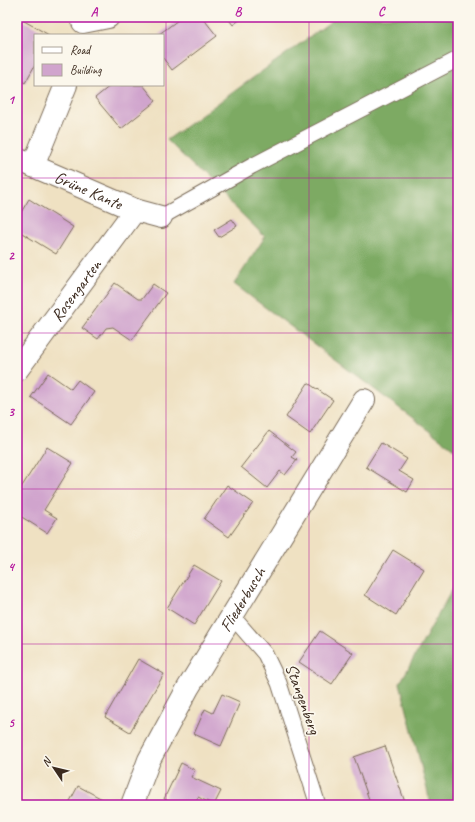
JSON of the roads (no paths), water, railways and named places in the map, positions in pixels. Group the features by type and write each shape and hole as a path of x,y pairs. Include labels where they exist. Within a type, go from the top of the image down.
{"street":[{"path":"82,25 108,17"},
{"path":"25,163 65,86"},
{"name":"Grüne Kante","path":"25,163 135,210 160,216"},
{"name":"Rosengarten","path":"17,370 135,210"},
{"name":"Fliederbusch","path":"132,805 149,760 188,688 364,400"}],"lane":[{"path":"160,216 252,166 458,59"},
{"name":"Stangenberg","path":"232,616 265,654 279,683 318,805"}]}
